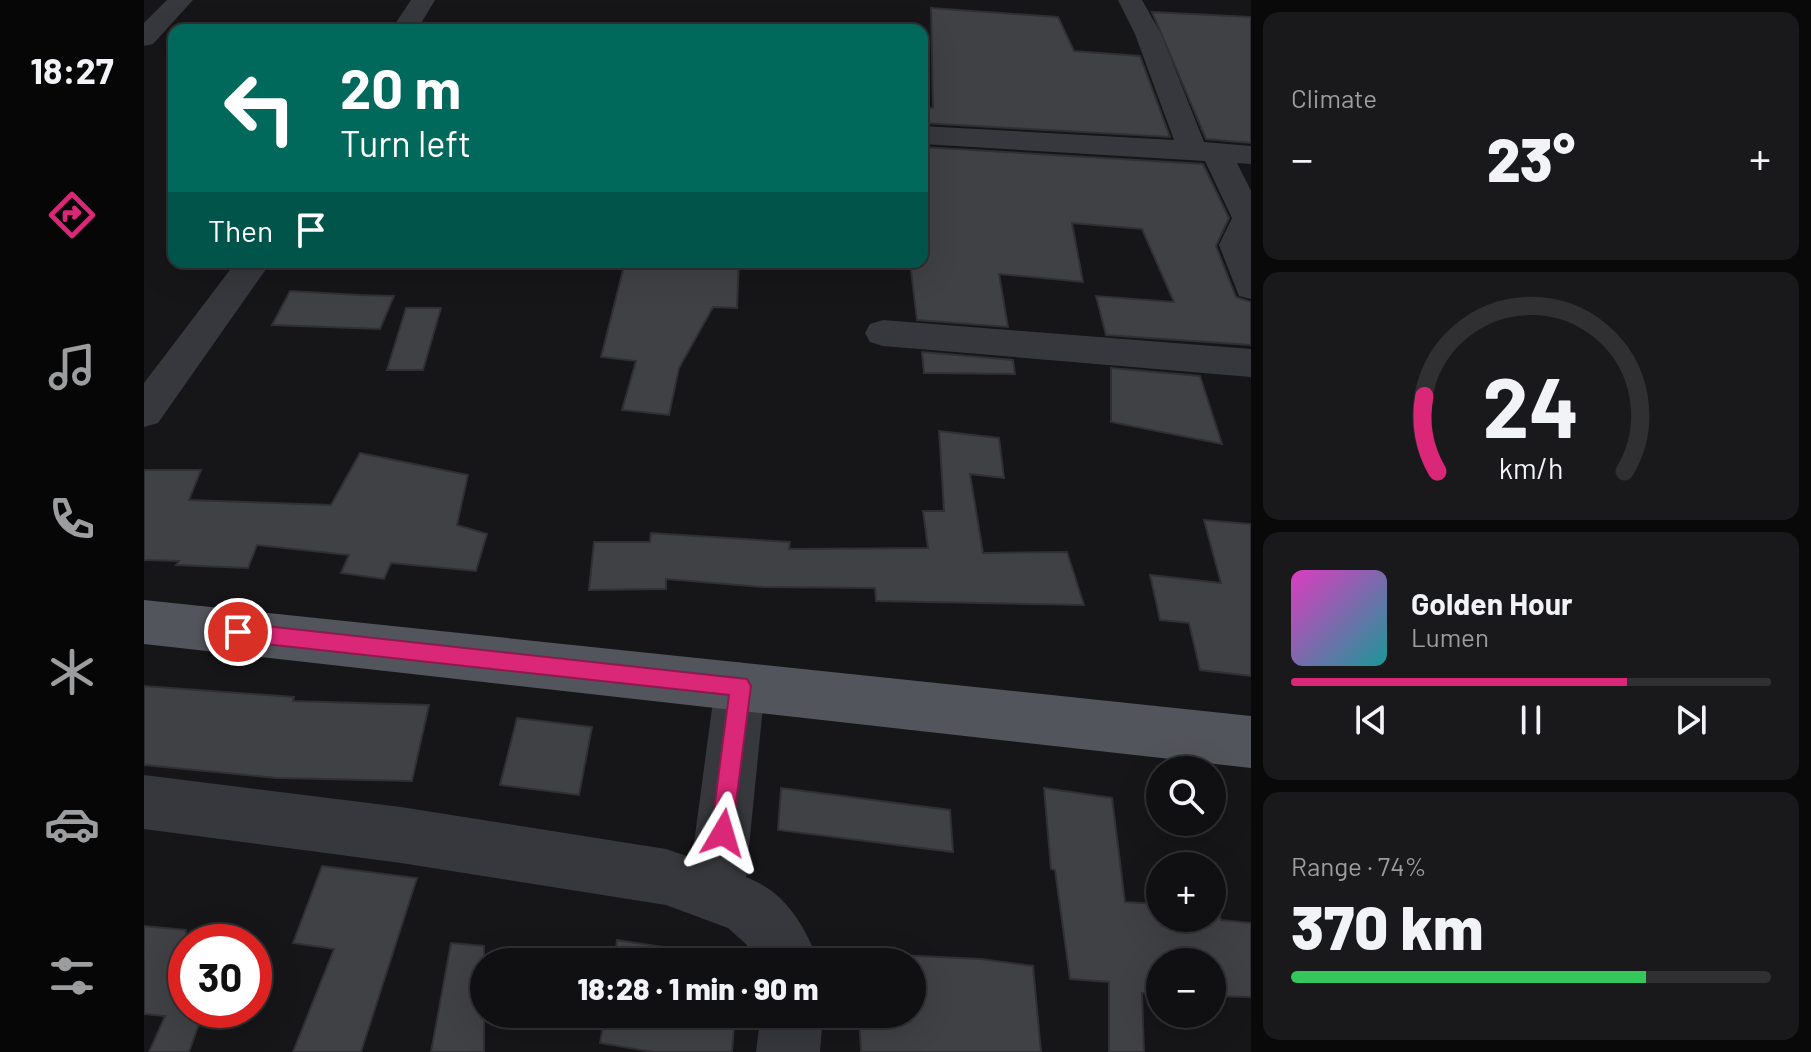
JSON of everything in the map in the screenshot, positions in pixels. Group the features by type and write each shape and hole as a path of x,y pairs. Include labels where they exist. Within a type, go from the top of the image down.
{"main road":[{"path":"144,622 1251,742"}],"street":[{"path":"144,38 181,0"},
{"path":"408,24 423,0"},
{"path":"1130,0 1205,152 1248,218 1236,245 1251,287"},
{"path":"928,135 1079,142 1251,155"},
{"path":"144,412 250,268"},
{"path":"883,333 1251,363"},
{"path":"716,892 740,686"},
{"path":"144,802 417,838 666,877 716,892 747,906 768,924 781,948"},
{"path":"788,1052 791,1028"}],"building":[{"path":"931,8 1058,17 1074,51 1140,56 1170,137 928,123 928,108 933,108"},
{"path":"1152,12 1251,17 1251,143 1206,139"},
{"path":"928,147 1203,164 1229,218 1216,246 1236,297 1251,302 1251,345 1106,335 1096,296 1174,302 1142,229 1072,223 1083,282 999,274 1008,327 917,320 911,268 928,268"},
{"path":"623,268 739,268 737,308 713,307 679,368 669,415 622,410 636,361 601,357"},
{"path":"290,291 394,296 380,329 272,325"},
{"path":"406,308 441,308 423,370 387,370"},
{"path":"922,352 1013,360 1015,374 924,373"},
{"path":"1111,368 1200,376 1222,444 1111,422"},
{"path":"939,431 999,438 1004,478 970,474 983,553 1067,552 1084,605 876,601 875,588 762,587 666,579 666,589 589,590 594,542 650,542 651,533 790,542 789,549 928,548 923,511 944,511"},
{"path":"360,453 468,475 457,525 487,534 476,571 391,563 384,579 341,573 349,555 257,545 248,568 176,565 179,561 144,560 144,470 201,470 189,500 331,505"},
{"path":"1204,520 1251,524 1251,676 1200,670 1189,623 1160,620 1150,575 1221,583"},
{"path":"144,686 294,697 293,701 429,705 412,781 276,778 144,765"},
{"path":"517,718 592,727 579,795 500,785"},
{"path":"781,788 950,810 953,852 778,830"},
{"path":"1044,788 1112,798 1125,902 1146,903 1146,932 1226,932 1226,920 1251,923 1251,997 1226,996 1226,948 1146,948 1146,993 1142,993 1144,1052 1109,1052 1109,982 1070,979 1055,870 1051,869"},
{"path":"322,866 417,878 361,1052 293,1052 334,949 293,943"},
{"path":"144,926 168,928 168,1028 198,1028 189,1052 149,1052 165,1016 144,1014"},
{"path":"617,940 669,948 616,948"},
{"path":"451,943 484,946 470,948 470,1028 484,1028 484,1052 431,1052"},
{"path":"926,956 1033,966 1041,1052 861,1052 860,1028 926,1028"},
{"path":"603,1028 734,1028 732,1052 653,1052 600,1043"}],"route":[{"path":"238,632 740,686 723,833"}]}
